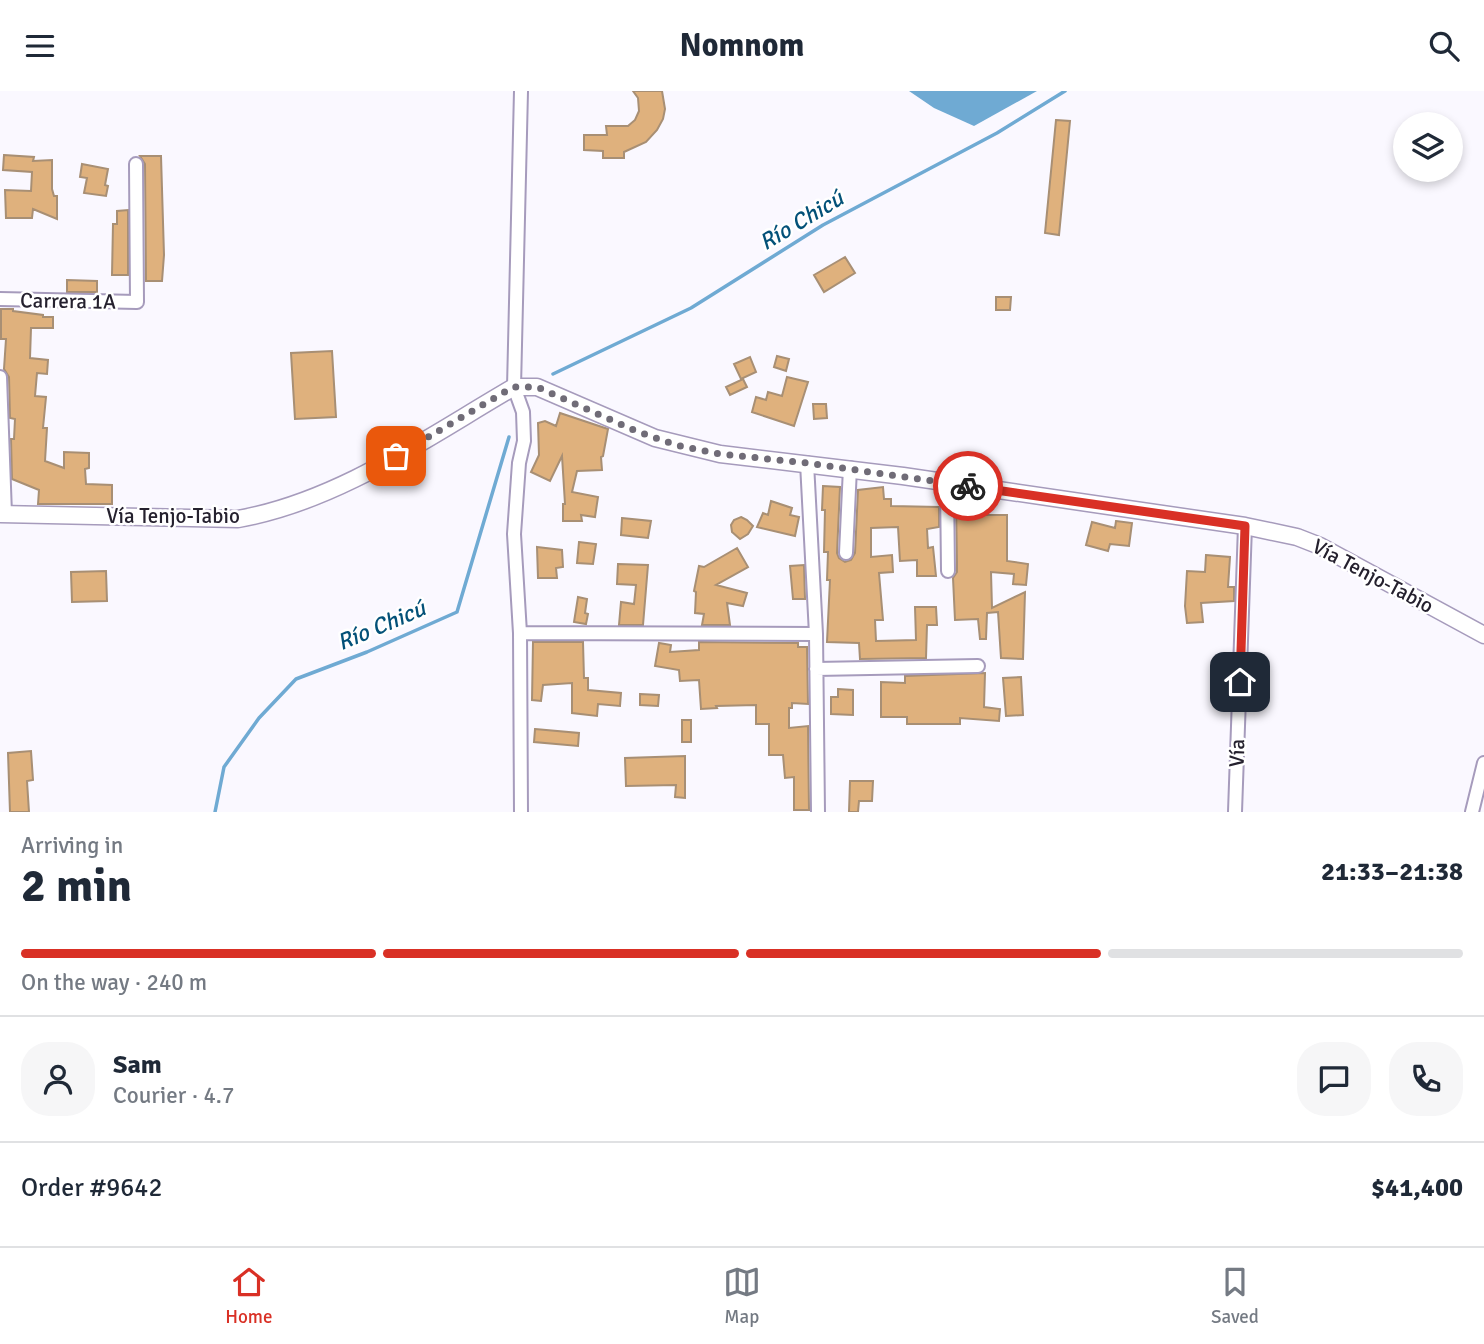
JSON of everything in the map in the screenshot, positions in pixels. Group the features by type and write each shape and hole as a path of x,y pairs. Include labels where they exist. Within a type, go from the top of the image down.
{"main road":[{"name":"Vía Tenjo-Tabio","path":"3,514 238,519 274,513 349,483 513,387 537,387 636,431 676,445 720,454 850,468 1245,526 1297,537 1320,546 1484,635"}],"street":[{"path":"521,91 513,387 523,412 524,441 519,463 514,534 520,633 521,812"},
{"name":"Carrera 1A","path":"0,299 137,302 136,164"},
{"path":"0,377 3,514"},
{"path":"807,463 816,634 818,812"},
{"path":"846,553 850,468"},
{"path":"947,482 948,571"},
{"name":"Vía","path":"1235,812 1245,526"},
{"path":"520,633 816,634"},
{"path":"816,669 978,666"},
{"path":"1472,812 1484,763"}],"water":[{"path":"909,91 1037,91 974,126 934,108"}],"building":[{"path":"633,91 662,91 665,109 657,130 646,142 624,152 624,158 603,158 603,151 584,150 584,135 607,135 606,126 628,126 635,120 639,111 638,98"},
{"path":"1056,120 1070,121 1059,235 1045,233"},
{"path":"4,155 34,157 33,161 52,160 52,189 54,196 57,196 57,219 33,209 32,218 6,218 5,190 31,191 32,172 3,170"},
{"path":"140,156 161,156 164,255 162,281 146,281 145,164"},
{"path":"82,164 108,169 106,196 84,193 87,178 80,177"},
{"path":"128,210 128,275 112,275 113,224 117,224 117,211"},
{"path":"845,257 855,273 824,292 814,275"},
{"path":"67,280 97,281 97,292 67,292"},
{"path":"996,297 1011,297 1010,310 996,310"},
{"path":"1,309 53,317 53,328 31,328 30,358 48,360 47,374 37,373 35,396 46,397 43,428 47,428 45,461 64,468 64,452 89,453 89,468 85,469 86,484 112,485 112,504 38,504 39,490 12,479 11,439 14,439 15,419 10,418 9,377 4,369 6,339 1,339"},
{"path":"332,351 336,417 295,419 291,353"},
{"path":"777,356 789,359 786,371 774,367"},
{"path":"750,357 756,372 741,379 734,364"},
{"path":"787,377 808,382 794,426 752,412 756,397 766,400 768,392 782,396"},
{"path":"743,379 747,387 730,395 726,387"},
{"path":"813,404 826,404 827,418 814,419"},
{"path":"560,413 608,429 601,457 602,470 577,471 572,492 598,497 595,517 581,515 582,521 563,521 565,504 562,456 550,481 531,472 539,455 538,423 545,421 556,426"},
{"path":"823,486 840,487 837,553 845,562 851,560 855,553 858,490 883,487 884,499 891,499 891,506 939,507 939,527 927,529 928,548 933,547 936,576 917,576 917,560 900,561 898,527 871,528 871,557 892,555 893,572 879,573 883,620 875,620 876,641 916,640 915,607 936,607 937,625 927,625 926,658 860,659 859,643 827,642 830,580 827,580 828,552 824,552"},
{"path":"771,501 792,508 790,515 799,517 795,536 757,527 763,513 768,515"},
{"path":"956,503 973,503 973,515 1007,515 1007,561 1028,564 1026,585 1013,584 1014,574 991,572 992,608 1025,592 1023,659 1001,658 998,612 987,613 986,639 980,639 978,619 955,620 953,578 957,572"},
{"path":"741,517 753,526 748,534 740,539 732,532 731,525"},
{"path":"622,518 651,521 648,538 621,535"},
{"path":"1116,521 1132,523 1129,546 1110,544 1108,551 1086,545 1092,522 1115,528"},
{"path":"579,542 596,544 593,564 577,563"},
{"path":"537,547 562,550 563,567 556,568 557,578 538,578"},
{"path":"737,548 748,567 716,585 747,593 743,606 727,603 730,625 702,625 704,614 695,613 694,591 699,566 704,567"},
{"path":"1206,555 1230,557 1228,587 1234,587 1234,601 1201,603 1203,622 1187,623 1187,571 1205,572"},
{"path":"618,564 648,565 643,625 619,625 621,602 634,604 636,585 617,584"},
{"path":"804,565 805,599 793,599 790,566"},
{"path":"106,571 107,601 72,602 71,572"},
{"path":"578,597 587,599 586,624 574,622"},
{"path":"533,642 583,642 584,678 588,678 588,690 621,693 620,706 598,704 597,716 572,713 572,683 543,685 541,701 532,700"},
{"path":"699,642 798,643 798,647 807,647 808,704 792,703 792,708 789,708 789,728 808,726 809,810 794,810 794,777 785,778 783,755 769,755 769,724 756,724 756,705 701,709 699,680 680,681 679,670 655,666 659,643 671,645 670,652 699,650"},
{"path":"985,673 984,707 1000,709 999,721 960,718 960,724 907,724 907,717 881,717 881,682 905,683 905,676"},
{"path":"1021,677 1023,715 1006,716 1003,678"},
{"path":"838,689 853,690 853,715 831,714 831,697 838,697"},
{"path":"640,694 659,695 658,706 640,705"},
{"path":"682,720 691,720 691,742 682,742"},
{"path":"535,729 579,733 578,746 534,742"},
{"path":"31,751 33,780 27,781 29,812 10,812 8,753"},
{"path":"685,756 685,798 675,797 676,785 626,786 625,758"},
{"path":"850,781 873,781 872,801 859,801 858,812 849,812"}],"waterway":[{"name":"Río Chicú","path":"553,374 691,308 823,225 997,133 1065,91"},
{"name":"Río Chicú","path":"215,812 224,767 259,718 296,679 367,652 457,612 509,437"}],"way so far":[{"path":"396,456 513,387 524,386 537,387 636,431 676,445 720,454 807,463 968,486"}],"route":[{"path":"968,486 1245,526 1240,682"}]}
